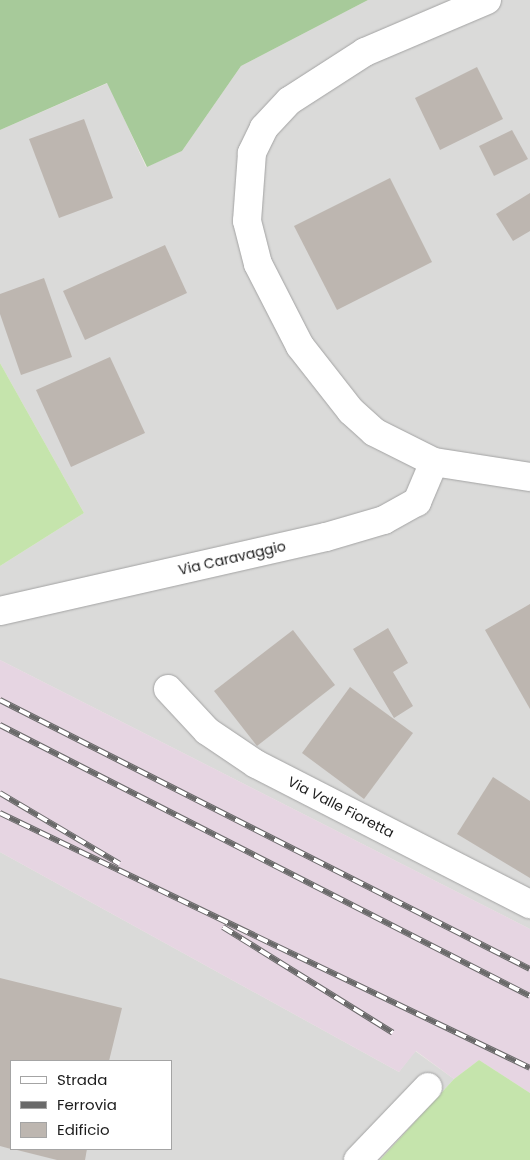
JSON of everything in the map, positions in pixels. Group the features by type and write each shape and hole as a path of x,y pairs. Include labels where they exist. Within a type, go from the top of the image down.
{"street":[{"path":"486,0 365,52 289,101 264,128 252,153 247,177 247,221 258,264 300,346 333,392 374,432 434,462 530,477"},
{"name":"Via Caravaggio","path":"0,611 89,592 384,520 417,502 434,462"},
{"name":"Via Valle Fioretta","path":"168,689 207,731 256,764 530,904"},
{"path":"358,1160 428,1087"}],"shaded area":[{"path":"368,0 530,0 530,929 0,660 0,566 84,513 0,363 0,130 108,83 146,167 182,151 241,66"},
{"path":"0,660 530,929 530,1093 479,1060 454,1079 416,1051 399,1072 0,852"},
{"path":"0,852 399,1072 415,1051 454,1079 380,1160 0,1160"}],"green space":[{"path":"0,0 368,0 241,66 182,151 147,167 107,83 0,130"},
{"path":"0,363 84,513 0,566"},
{"path":"479,1060 530,1093 530,1160 380,1160 454,1079"}],"building":[{"path":"477,67 503,119 440,150 415,98"},
{"path":"84,119 113,198 59,218 29,139"},
{"path":"512,130 528,159 494,176 479,146"},
{"path":"390,178 432,262 337,310 294,226"},
{"path":"530,193 530,231 513,241 496,214"},
{"path":"165,245 187,293 85,340 63,291"},
{"path":"44,278 72,357 21,375 0,314 0,294"},
{"path":"110,357 145,433 71,467 36,390"},
{"path":"530,604 530,709 485,630"},
{"path":"388,628 408,663 393,672 413,706 394,718 353,649"},
{"path":"293,630 335,685 257,746 214,691"},
{"path":"350,687 413,733 364,799 302,753"},
{"path":"493,777 530,801 530,878 457,834"},
{"path":"0,978 122,1008 109,1060 10,1060 10,1149 0,1146"},
{"path":"17,1150 87,1150 85,1160 57,1160"}],"railway":[{"path":"0,700 530,969"},
{"path":"0,725 530,996"},
{"path":"0,793 120,864"},
{"path":"0,813 530,1068"},
{"path":"223,927 393,1033"}]}
